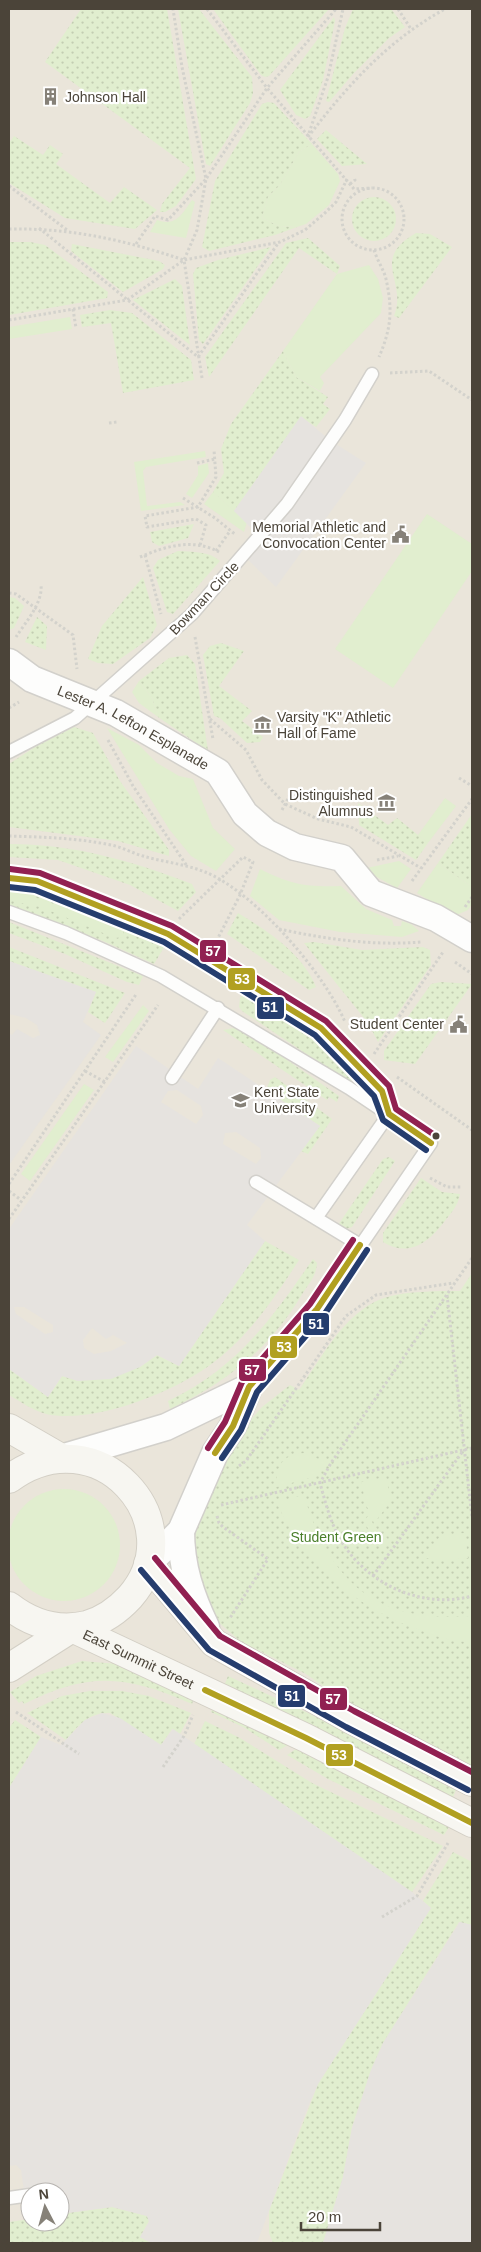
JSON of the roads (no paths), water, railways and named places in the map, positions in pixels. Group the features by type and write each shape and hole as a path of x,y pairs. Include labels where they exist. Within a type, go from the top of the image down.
{"main road":[{"path":"9,1428 61,1458"},
{"path":"9,1479 22,1469 41,1461 61,1458 87,1460 112,1471 132,1489 145,1512 151,1538 148,1564 138,1588 120,1608 98,1622 72,1628 47,1626 24,1618 9,1606"},
{"path":"148,1564 214,1643 350,1719 472,1782"},
{"path":"9,1668 72,1628"},
{"name":"East Summit Street","path":"72,1628 201,1700 306,1738 472,1823"}],"street":[{"name":"Lester A. Lefton Esplanade","path":"10,653 32,679 87,700 134,722 218,772 245,814 259,828 295,847 342,858 371,893 436,918 461,931"},
{"path":"61,1458 166,1427 249,1387"},
{"path":"148,1564 180,1531 215,1453 233,1426 249,1387"},
{"path":"180,1531 181,1555 193,1599 214,1643"}],"lane":[{"name":"Bowman Circle","path":"9,752 75,718 87,700 170,636 192,614 287,504 345,420 372,374"},
{"path":"9,878 37,880 168,934 207,956 321,1028 382,1090 389,1114"},
{"path":"9,912 66,933 162,976 218,1008 389,1114 431,1143 317,1310 249,1387"},
{"path":"172,1078 218,1008"},
{"path":"316,1218 389,1114"},
{"path":"256,1182 360,1245"}],"place":[{"name":"Johnson Hall","path":"51,97"},
{"name":"Memorial Athletic and Convocation Center","path":"400,535"},
{"name":"Varsity \"K\" Athletic Hall of Fame","path":"263,725"},
{"name":"Distinguished Alumnus","path":"387,803"},
{"name":"Student Center","path":"458,1024"},
{"name":"Kent State University","path":"240,1100"}],"park label":[{"name":"Student Green","path":"336,1537"}]}
